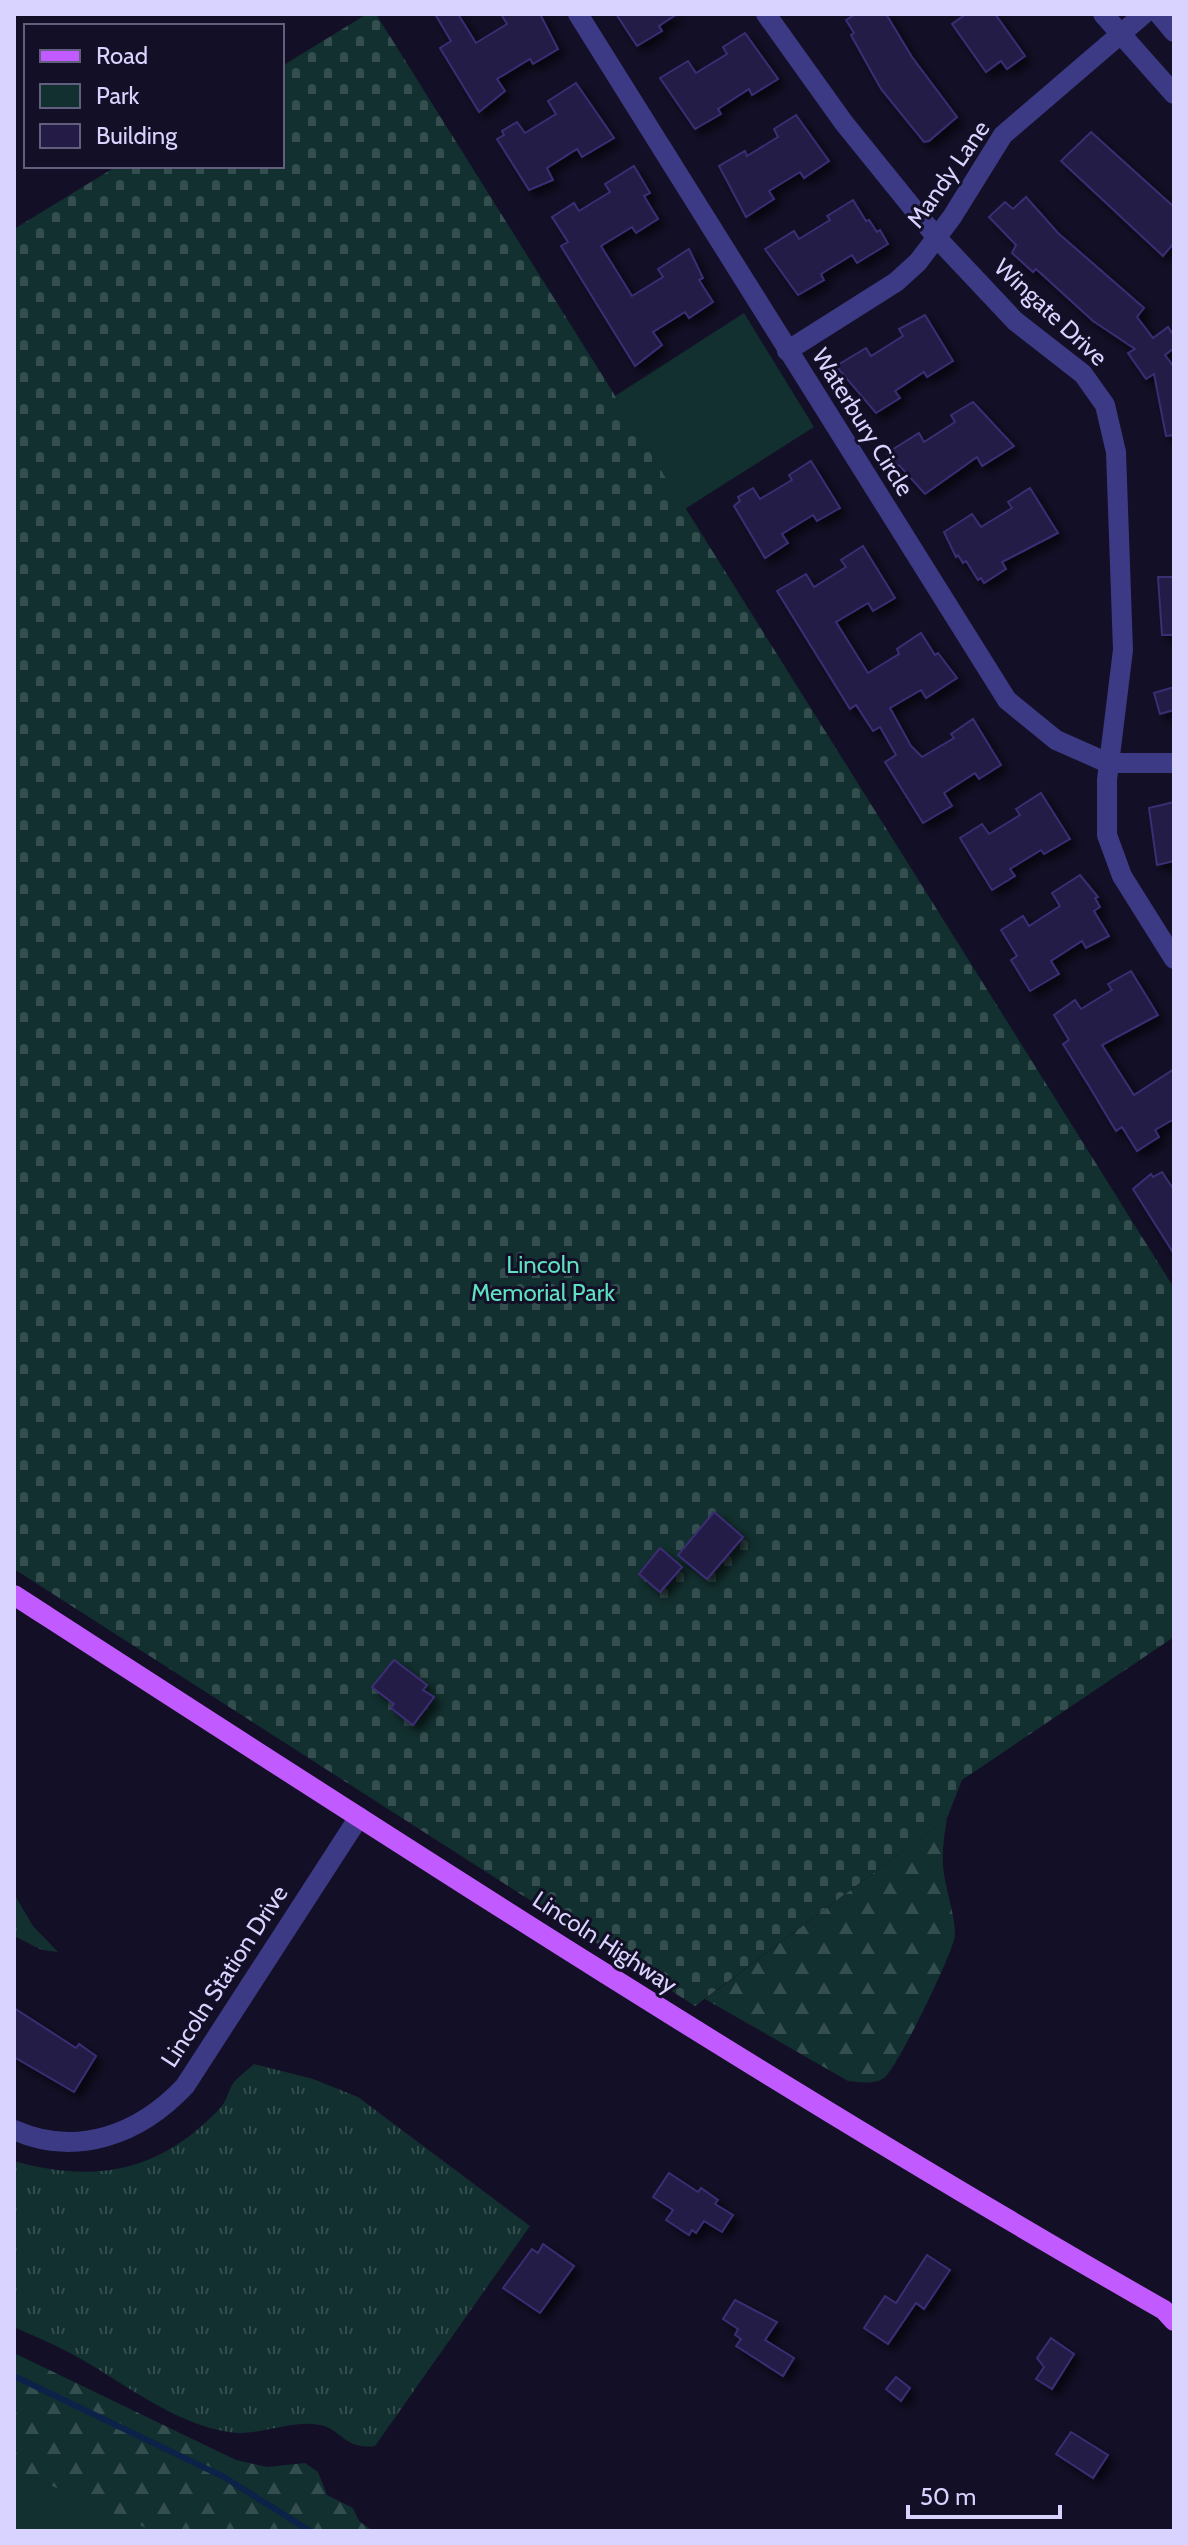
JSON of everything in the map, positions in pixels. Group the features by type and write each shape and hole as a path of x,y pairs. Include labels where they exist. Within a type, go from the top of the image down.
{"main road":[{"name":"Lincoln Highway","path":"14,1595 826,2112 1171,2313"}],"street":[{"name":"Waterbury Circle","path":"578,14 1007,700 1056,740 1108,763 1174,763"},
{"name":"Wingate Drive","path":"766,14 844,123 937,238 1015,321 1083,374 1105,405 1116,452 1123,650 1105,810 1113,856 1174,959"},
{"path":"1103,14 1174,94"},
{"name":"Mandy Lane","path":"787,351 896,282 937,238 1003,135 1144,14"},
{"path":"1159,14 1174,32"},
{"name":"Lincoln Station Drive","path":"14,2130 37,2140 78,2140 119,2135 154,2115 185,2086 359,1817"}],"green space":[{"name":"Lincoln Memorial Park","path":"367,14 376,14 1174,1288 1174,1637 962,1780 947,1818 695,2006 14,1569 14,229 114,168 284,168 284,65"},
{"path":"744,313 814,427 685,509 615,396"},
{"path":"947,1818 943,1867 955,1935 924,2010 884,2078 871,2082 848,2081 705,1999"},
{"path":"14,1894 33,1926 58,1952 42,1950 14,1936"},
{"path":"254,2064 313,2079 358,2097 530,2226 375,2446 357,2445 320,2425 297,2424 240,2433 208,2427 167,2410 70,2353 14,2327 14,2161 44,2168 100,2171 151,2159 198,2129 225,2102 234,2082"},
{"path":"14,2353 236,2460 267,2467 305,2463 318,2472 327,2495 353,2508 359,2521 373,2531 107,2531 14,2489"},
{"path":"14,2469 153,2531 14,2531"}],"building":[{"path":"435,14 458,14 476,43 507,24 501,14 540,14 558,49 533,64 530,59 497,79 505,91 479,112 440,48 451,41"},
{"path":"616,14 677,14 659,26 662,31 637,46"},
{"path":"856,14 886,14 912,57 957,117 929,141 924,142 881,89 846,20"},
{"path":"966,14 995,14 1025,56 1007,69 1001,61 986,72 952,24"},
{"path":"745,33 778,79 752,95 749,89 718,109 721,114 695,129 660,78 688,61 696,73 727,54 723,47"},
{"path":"576,83 614,138 582,157 577,149 547,168 553,180 529,190 497,139 504,135 502,131 517,122 525,133 556,114 548,101"},
{"path":"796,115 829,161 804,178 800,172 769,191 774,199 746,217 719,166 745,151 747,156 778,137 774,129"},
{"path":"1091,132 1174,207 1174,243 1163,256 1061,161"},
{"path":"634,166 650,193 644,196 658,219 636,233 632,227 601,246 632,296 663,277 658,269 689,249 703,278 699,280 713,302 689,318 685,312 653,332 662,345 635,366 561,246 568,242 552,217 574,203 579,211 610,192 605,184"},
{"path":"1026,197 1058,233 1144,308 1137,317 1153,338 1168,327 1174,336 1174,348 1165,355 1174,367 1174,435 1166,436 1154,374 1146,379 1128,353 1135,349 1093,321 1036,269 1033,272 1012,253 1016,245 989,217 1005,202 1013,209"},
{"path":"853,200 866,221 869,220 877,232 880,230 888,244 857,263 852,255 821,274 824,280 798,295 765,249 794,231 799,239 830,220 827,216"},
{"path":"925,315 953,361 927,377 924,372 895,391 900,398 876,413 836,366 866,348 871,356 903,336 899,329"},
{"path":"973,402 1014,446 982,466 977,457 925,494 899,465 896,468 887,453 919,433 924,442 955,422 951,415"},
{"path":"811,461 840,508 817,521 813,515 782,534 788,543 765,558 734,506 740,501 738,497 753,488 760,499 792,480 789,475"},
{"path":"1030,488 1058,533 1002,562 1006,569 984,583 981,578 978,580 966,561 963,563 958,555 956,557 944,532 972,514 981,527 1012,508 1008,502"},
{"path":"863,546 895,598 873,611 868,603 836,622 868,673 899,654 897,649 921,633 935,655 938,653 957,678 926,698 921,690 890,708 911,746 922,757 954,738 951,734 973,719 1001,765 979,779 975,773 944,793 952,806 923,823 885,762 896,755 880,727 873,731 856,705 850,709 777,591 806,574 814,587 846,567 841,560"},
{"path":"1158,577 1174,577 1174,635 1162,635"},
{"path":"1174,687 1174,710 1160,714 1154,693"},
{"path":"1041,793 1070,839 1044,854 1041,850 1010,869 1015,876 992,890 960,838 982,824 989,834 1020,815 1016,809"},
{"path":"1174,802 1174,861 1157,865 1149,808"},
{"path":"1080,875 1098,897 1095,898 1100,907 1094,911 1109,936 1086,948 1082,941 1051,961 1059,974 1030,991 1011,960 1017,956 1001,930 1023,916 1029,926 1060,906 1052,893"},
{"path":"1131,971 1158,1015 1102,1045 1134,1095 1174,1069 1174,1119 1155,1130 1159,1137 1137,1151 1122,1127 1116,1131 1063,1044 1069,1040 1054,1015 1075,1000 1081,1009 1112,990 1108,984"},
{"path":"1162,1172 1174,1190 1174,1254 1133,1189 1151,1174 1153,1177"},
{"path":"714,1512 743,1537 707,1579 678,1555"},
{"path":"660,1548 682,1567 660,1592 639,1574"},
{"path":"394,1660 427,1685 423,1690 434,1697 413,1725 391,1708 394,1704 372,1687"},
{"path":"14,2008 76,2048 79,2044 96,2056 74,2092 14,2057"},
{"path":"669,2173 698,2192 701,2188 718,2200 715,2204 733,2215 722,2232 704,2221 696,2233 692,2230 689,2235 666,2220 673,2210 653,2197"},
{"path":"543,2244 574,2266 540,2313 503,2288 532,2249 538,2253"},
{"path":"927,2255 950,2270 924,2309 916,2303 888,2344 864,2328 885,2296 896,2303"},
{"path":"735,2300 777,2322 765,2340 794,2358 783,2376 736,2346 741,2339 735,2335 738,2329 723,2319"},
{"path":"1051,2338 1074,2354 1052,2389 1036,2379 1044,2367 1037,2358"},
{"path":"896,2377 910,2388 901,2401 886,2389"},
{"path":"1071,2432 1108,2455 1093,2478 1056,2454"}],"waterway":[{"path":"14,2376 224,2477 310,2531"}]}
